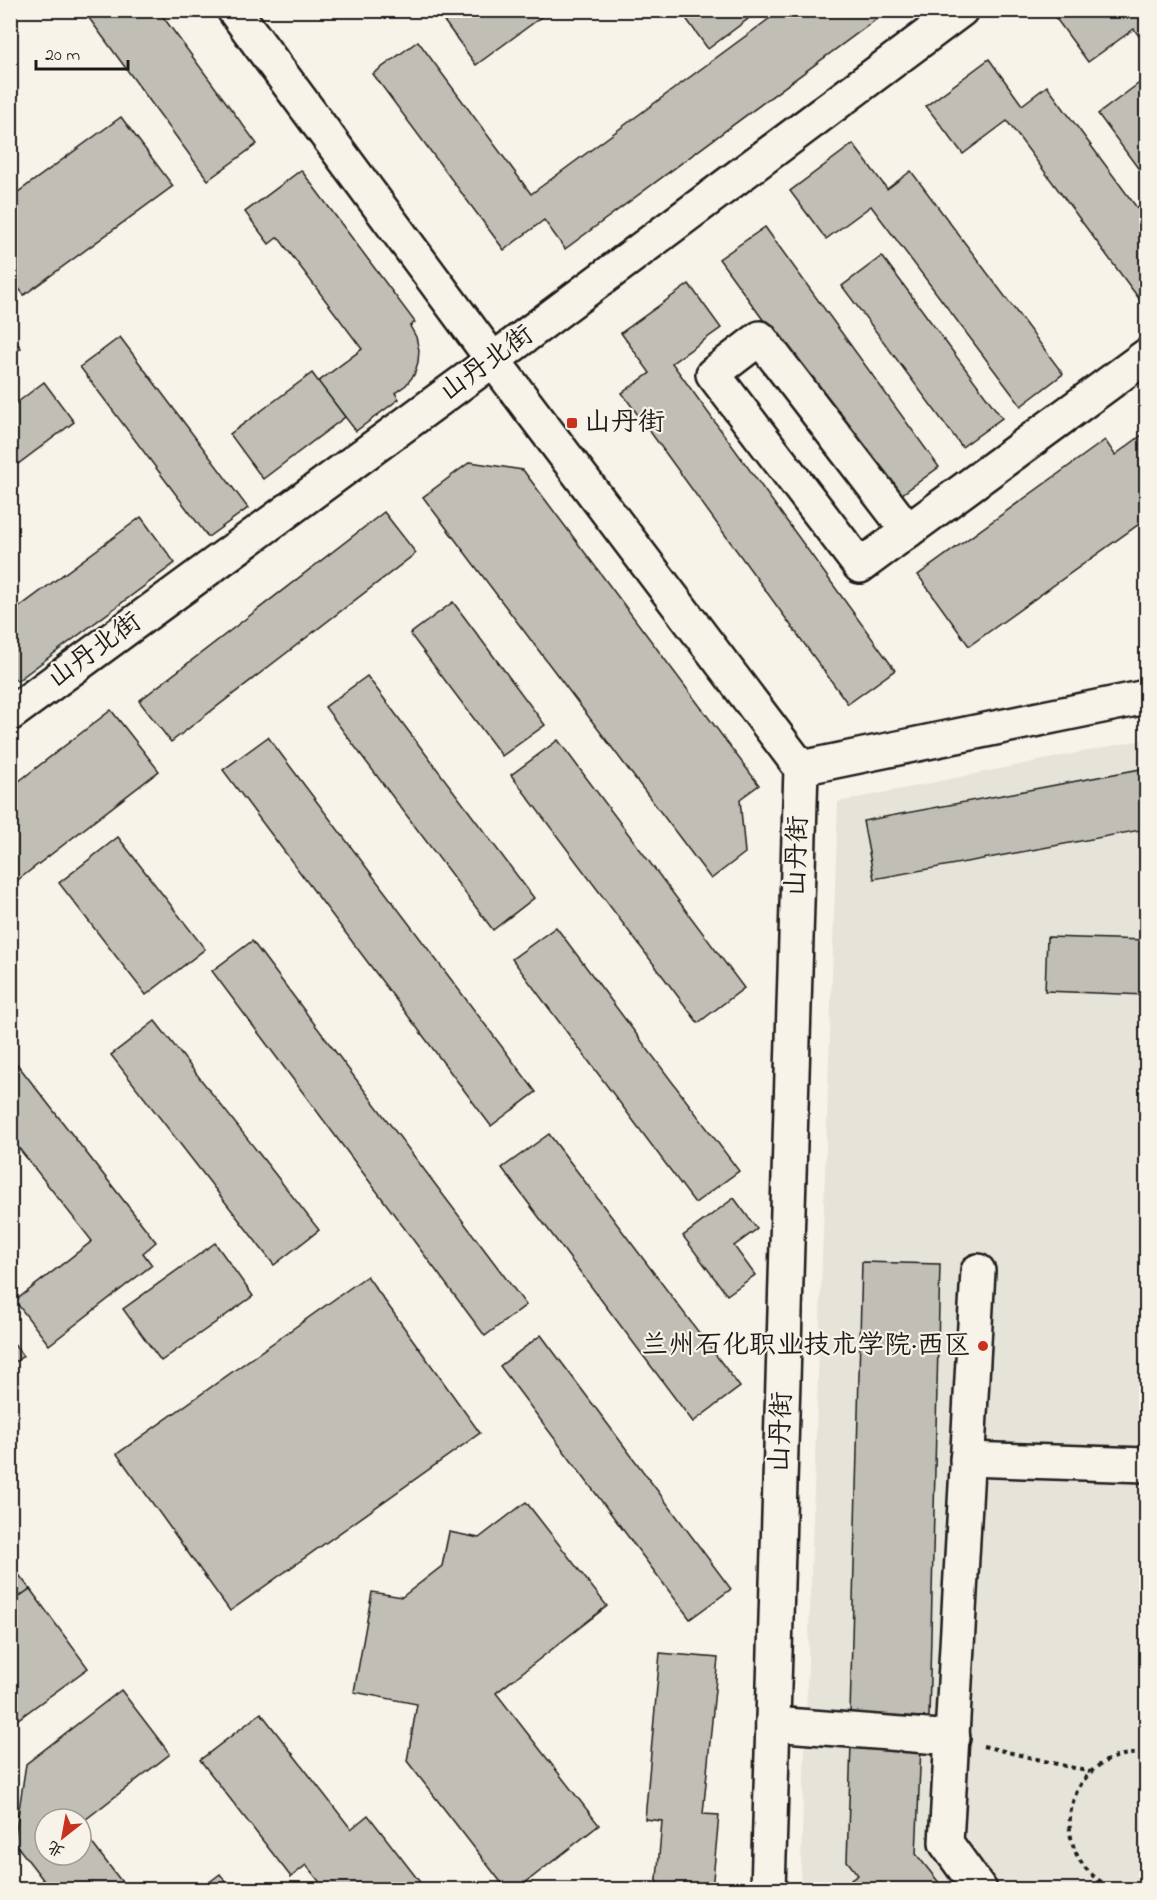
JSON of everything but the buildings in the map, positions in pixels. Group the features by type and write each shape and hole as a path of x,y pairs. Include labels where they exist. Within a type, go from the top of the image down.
{"street":[{"path":"234,10 493,360 801,768 1146,697"},
{"name":"山丹北街","path":"10,714 493,360 948,14"},
{"path":"908,531 760,338 713,374 860,566 908,531 1146,356"},
{"name":"山丹街","path":"768,1890 801,768"},
{"path":"978,1271 946,1843 980,1890"},
{"path":"968,1459 1146,1465"},
{"path":"773,1724 953,1738"}],"path":[{"path":"953,1738 1090,1772"},
{"path":"1118,1890 1107,1886 1089,1872 1076,1854 1069,1833 1070,1811 1077,1790 1090,1772 1110,1759 1133,1752 1146,1754"}],"shaded area":[{"name":"兰州石化职业技术学院·西区","path":"1146,739 1146,1889 800,1890 838,802"}],"place":[{"name":"山丹街","path":"572,423"},
{"name":"兰州石化职业技术学院·西区","path":"983,1346"}]}
